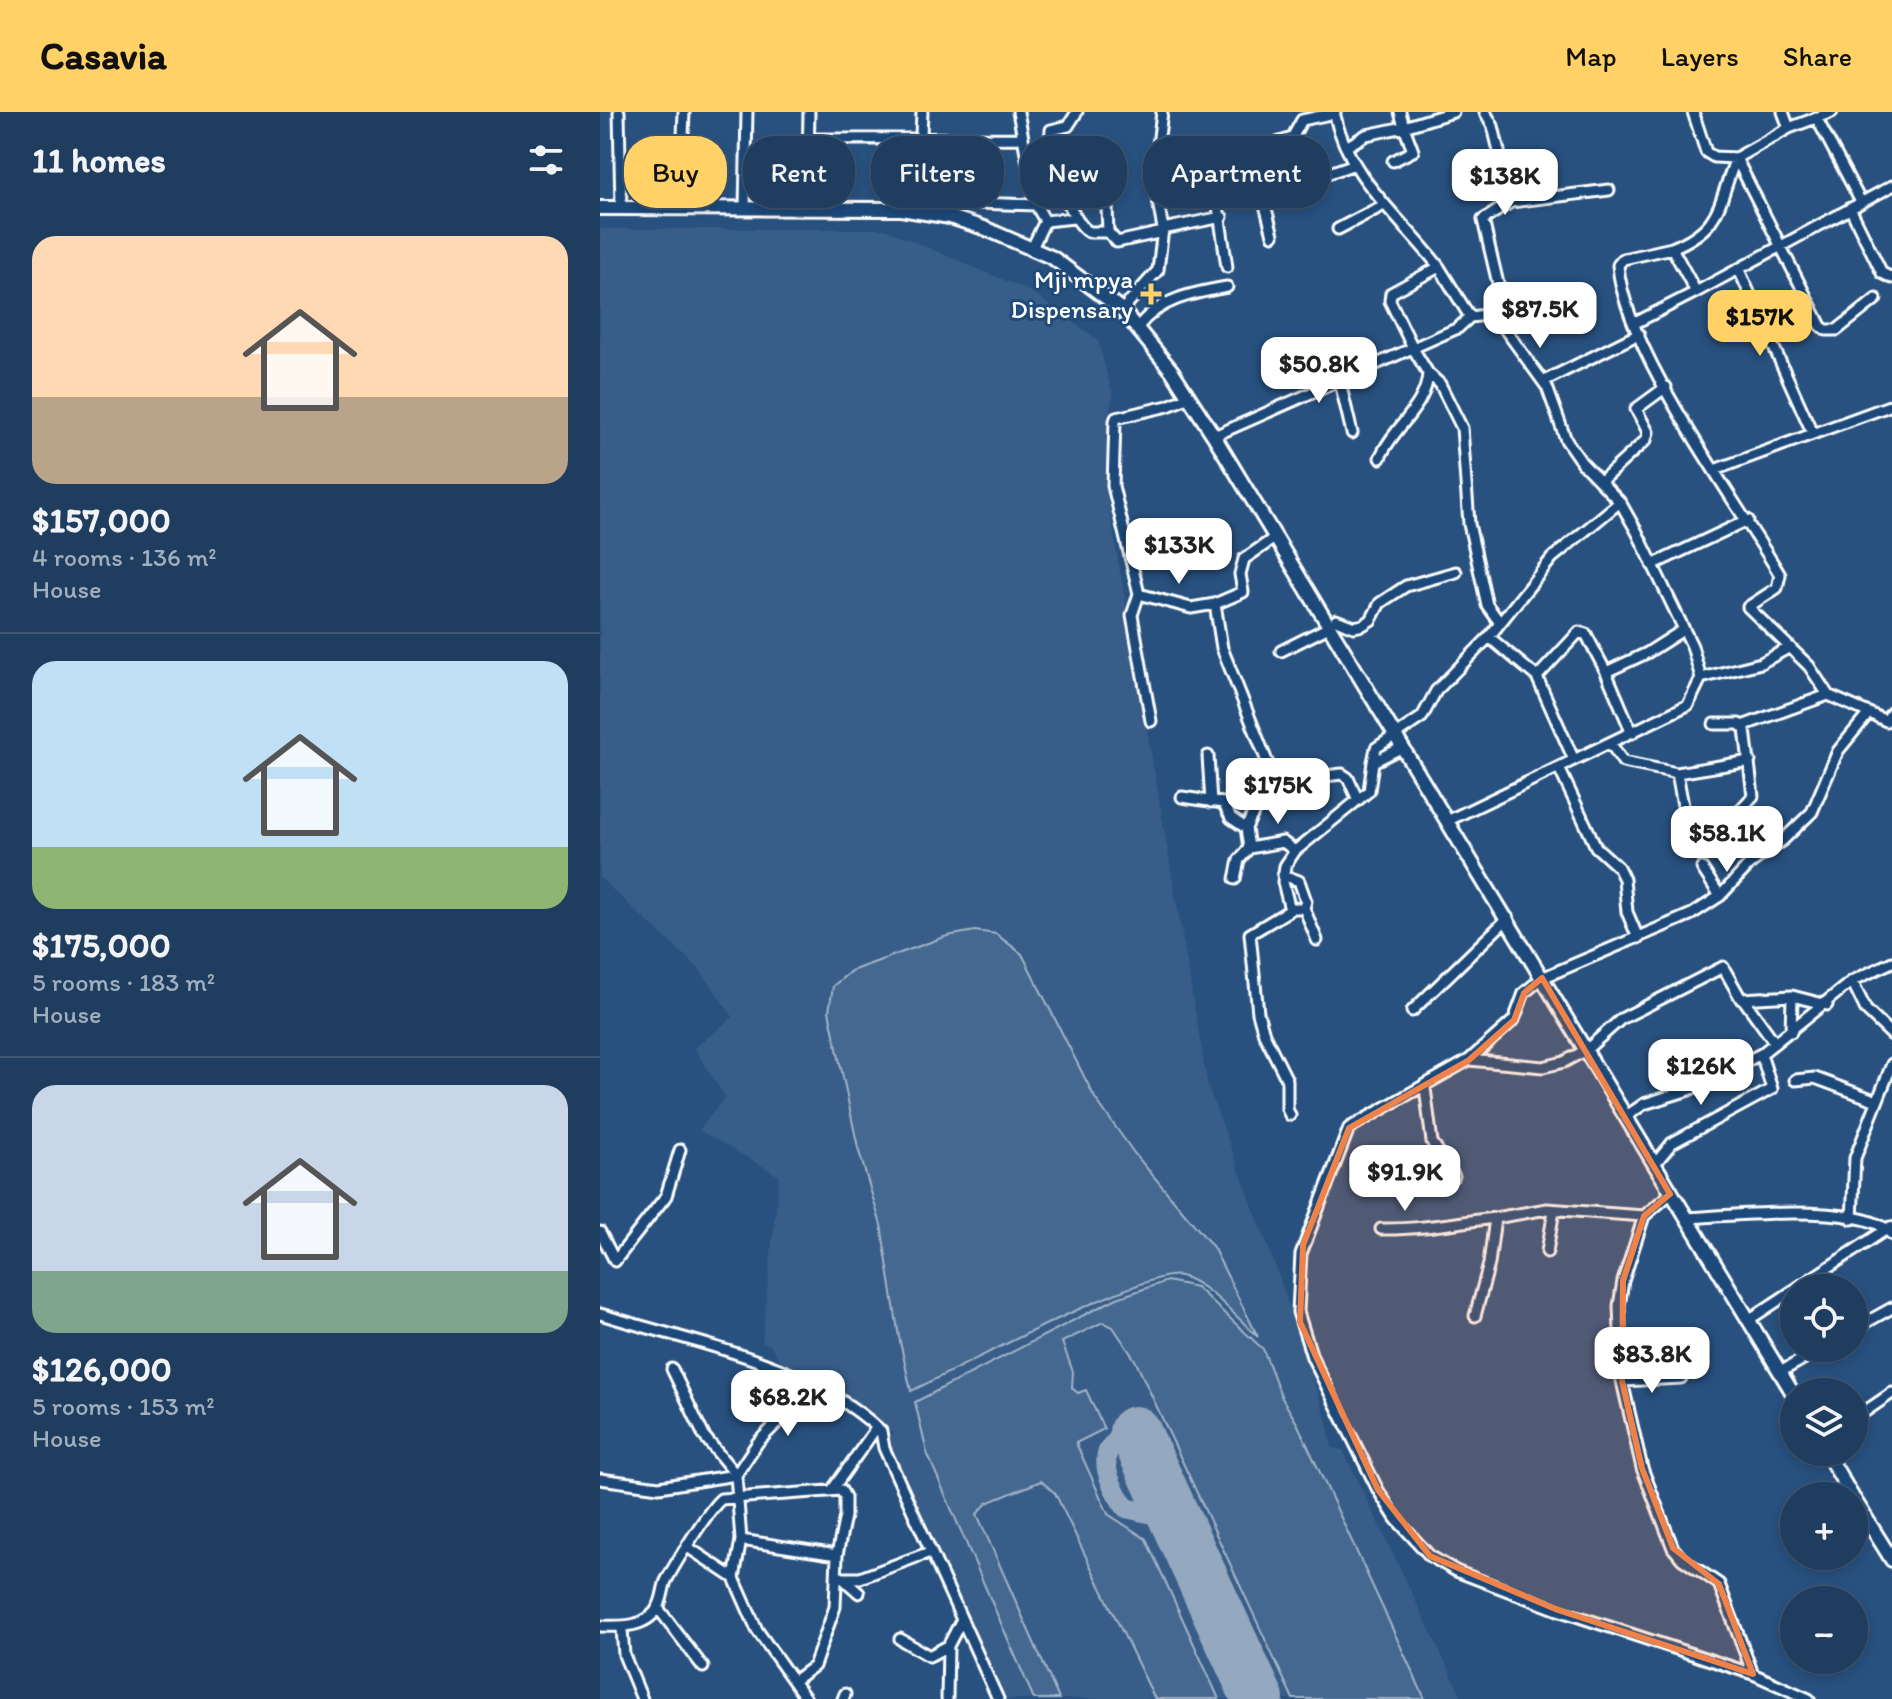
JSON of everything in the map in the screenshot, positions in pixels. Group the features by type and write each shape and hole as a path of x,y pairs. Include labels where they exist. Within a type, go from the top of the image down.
{"main road":[{"path":"600,208 621,208"},
{"path":"924,208 1032,248 1074,271 1138,327 1214,436 1508,918 1670,1194 1786,1378"},
{"path":"1868,1521 1892,1560"}],"street":[{"path":"619,112 621,208"},
{"path":"683,136 684,112"},
{"path":"746,136 747,112"},
{"path":"809,112 810,136"},
{"path":"922,112 922,136"},
{"path":"1019,112 1021,136"},
{"path":"1077,112 1068,126 1051,130 1050,134 1074,218 1089,232 1108,232"},
{"path":"1160,136 1162,112"},
{"path":"1393,161 1413,151 1400,112"},
{"path":"1346,147 1366,135 1453,112"},
{"path":"1485,112 1493,126 1511,202"},
{"path":"1693,112 1706,152 1714,157 1736,158 1789,128 1832,112"},
{"path":"1783,112 1789,128"},
{"path":"1293,136 1302,120 1334,113 1346,147 1382,206 1439,267 1470,317"},
{"path":"1816,117 1861,202"},
{"path":"1736,158 1826,330 1837,330 1876,299"},
{"path":"1736,158 1712,221 1704,233 1672,248 1635,255 1618,265 1639,334 1666,387 1780,575 1781,582 1748,607 1809,666 1828,695 1890,719"},
{"path":"1330,174 1355,164"},
{"path":"1635,323 1784,247 1892,186"},
{"path":"1499,318 1504,309 1483,220 1511,202 1609,190"},
{"path":"1338,229 1382,206"},
{"path":"1038,208 1045,221"},
{"path":"1107,208 1108,232 1117,242 1222,217"},
{"path":"1122,310 1158,270 1163,230 1159,208"},
{"path":"1220,208 1227,267"},
{"path":"1266,208 1273,235"},
{"path":"1850,208 1882,273 1892,278"},
{"path":"1045,221 1074,218"},
{"path":"1032,248 1045,221"},
{"path":"1672,248 1696,292"},
{"path":"1439,267 1390,296 1412,346 1428,373 1440,384 1462,428 1469,524 1487,605 1500,623"},
{"path":"1739,270 1812,432"},
{"path":"1138,327 1149,312 1177,297 1227,287"},
{"path":"1214,436 1339,378 1458,328 1470,317 1484,313 1499,318 1511,340 1544,381 1566,440 1620,502 1683,630 1701,678 1688,705 1447,821"},
{"path":"1544,381 1639,334"},
{"path":"1312,351 1339,378 1352,433"},
{"path":"1380,458 1386,441 1416,406 1428,373"},
{"path":"1600,482 1646,440 1648,432 1636,409 1666,387"},
{"path":"1151,721 1132,615 1139,594 1113,486 1115,421 1116,418 1168,406 1189,397"},
{"path":"1717,469 1892,405"},
{"path":"1291,908 1283,875 1295,851 1369,791 1376,748 1422,717 1436,691 1489,637 1567,542 1620,502"},
{"path":"1652,565 1748,520"},
{"path":"1139,594 1191,608 1215,604 1243,592 1240,574 1244,559 1276,537"},
{"path":"1340,645 1336,620 1354,627 1363,625 1371,620 1380,603 1406,586 1456,572"},
{"path":"1215,604 1222,648 1272,774 1246,828 1249,848"},
{"path":"1281,651 1329,627"},
{"path":"1606,672 1659,647 1683,630"},
{"path":"1537,677 1579,632 1586,634 1632,733"},
{"path":"1489,637 1537,677 1574,760"},
{"path":"1701,678 1761,663 1790,647"},
{"path":"1714,724 1742,726 1828,695"},
{"path":"1809,1699 1753,1674 1558,1610 1456,1571 1430,1556 1412,1538 1378,1490 1312,1357 1297,1296 1301,1254 1349,1128 1425,1088 1469,1060 1514,1020 1524,993 1542,978 1692,914 1720,896 1743,870 1812,812 1838,751 1869,713"},
{"path":"1740,820 1740,810 1753,796 1750,761 1742,726"},
{"path":"1611,744 1623,762 1677,773 1750,761"},
{"path":"1373,762 1403,747"},
{"path":"1208,756 1211,802"},
{"path":"1559,768 1596,847 1618,867 1624,879 1627,912 1638,938"},
{"path":"1677,773 1684,811"},
{"path":"1272,774 1316,777 1342,774 1348,778 1358,800"},
{"path":"1182,797 1223,803 1231,818 1246,828"},
{"path":"1235,879 1239,860 1249,848 1283,842 1295,851"},
{"path":"1702,868 1720,896"},
{"path":"1283,875 1299,881 1306,901 1304,908 1317,940"},
{"path":"1290,1115 1287,1109 1287,1080 1264,1034 1258,1013 1250,941 1253,929 1282,916 1291,908 1304,908"},
{"path":"1412,1011 1508,918"},
{"path":"1625,1117 1644,1104 1689,1090 1761,1054 1827,1005 1852,981 1892,962"},
{"path":"1469,1060 1543,1067 1564,1062 1586,1050 1621,1019 1723,967 1729,972 1739,997 1775,1043"},
{"path":"1852,981 1866,1010 1892,1035"},
{"path":"1744,1000 1792,996 1827,1005"},
{"path":"1791,1032 1792,996"},
{"path":"1654,1165 1672,1143 1772,1089 1761,1054"},
{"path":"1852,1219 1855,1158 1892,1064"},
{"path":"1795,1080 1815,1078 1877,1101"},
{"path":"1425,1088 1432,1142 1454,1176"},
{"path":"600,1232 615,1261 666,1196 680,1150"},
{"path":"1670,1194 1644,1216 1619,1306 1622,1381 1642,1468 1673,1548 1682,1559 1719,1584 1753,1674"},
{"path":"1381,1229 1412,1230 1431,1224 1495,1218 1527,1210 1644,1216"},
{"path":"1547,1252 1554,1210"},
{"path":"1687,1218 1804,1212 1852,1219 1890,1230"},
{"path":"1475,1316 1489,1264 1495,1218"},
{"path":"1820,1274 1890,1230"},
{"path":"1750,1319 1780,1299"},
{"path":"1868,1321 1892,1308"},
{"path":"600,1314 797,1377 877,1427 998,1699"},
{"path":"1782,1371 1798,1362"},
{"path":"672,1369 704,1436 736,1475 741,1540 734,1578"},
{"path":"600,1479 659,1487 736,1475 758,1442 783,1417 797,1377"},
{"path":"1622,1381 1681,1378"},
{"path":"1868,1409 1892,1393"},
{"path":"832,1490 877,1427"},
{"path":"600,1626 622,1629 644,1621 658,1608 665,1583 716,1503 725,1497 832,1490 844,1492 835,1607 828,1619 814,1666 795,1680"},
{"path":"741,1540 837,1555"},
{"path":"689,1548 734,1578 757,1630 795,1680 804,1698"},
{"path":"839,1576 860,1578 930,1552"},
{"path":"839,1576 859,1593"},
{"path":"658,1608 703,1667"},
{"path":"947,1699 948,1646 961,1621"},
{"path":"622,1629 624,1655 642,1699"},
{"path":"900,1639 929,1656 948,1646"}],"highlighted area":[{"path":"1542,978 1670,1194 1644,1216 1623,1281 1622,1381 1642,1468 1673,1548 1719,1584 1753,1674 1558,1610 1430,1556 1378,1490 1300,1322 1303,1245 1349,1128 1469,1060 1514,1020 1524,993"}],"shaded area":[{"path":"600,229 884,229 1030,291 1098,340 1113,396 1108,419 1106,488 1208,1087 1275,1265 1326,1418 1332,1448 1343,1450 1463,1699 1002,1699 886,1440 893,1433 863,1407 782,1362 769,1344 762,1342 779,1176 699,1130 725,1097 694,1048 733,1017 700,970 600,878"},
{"path":"975,931 996,934 1022,954 1095,1098 1134,1153 1213,1247 1258,1337 1222,1302 1192,1280 1181,1276 1162,1278 1092,1303 911,1391 881,1225 858,1148 829,1011 833,986 851,971 947,936"},
{"path":"1167,1281 1196,1287 1263,1349 1282,1398 1298,1425 1425,1699 1293,1699 1135,1360 1113,1327 1103,1322 1062,1342 1073,1372 1072,1388 1078,1393 1086,1390 1104,1429 1076,1443 1108,1514 1146,1539 1219,1699 1155,1699 1055,1493 1041,1481 987,1503 977,1514 1059,1699 1034,1699 927,1453 915,1402 1117,1298"}],"taxiway":[{"path":"1157,1480 1159,1454 1151,1442 1129,1437 1117,1441 1109,1449 1106,1463 1111,1482 1126,1508 1175,1519"}],"runway":[{"path":"1135,1432 1258,1699"}],"place":[{"name":"Mji mpya Dispensary","path":"1151,294"}]}
